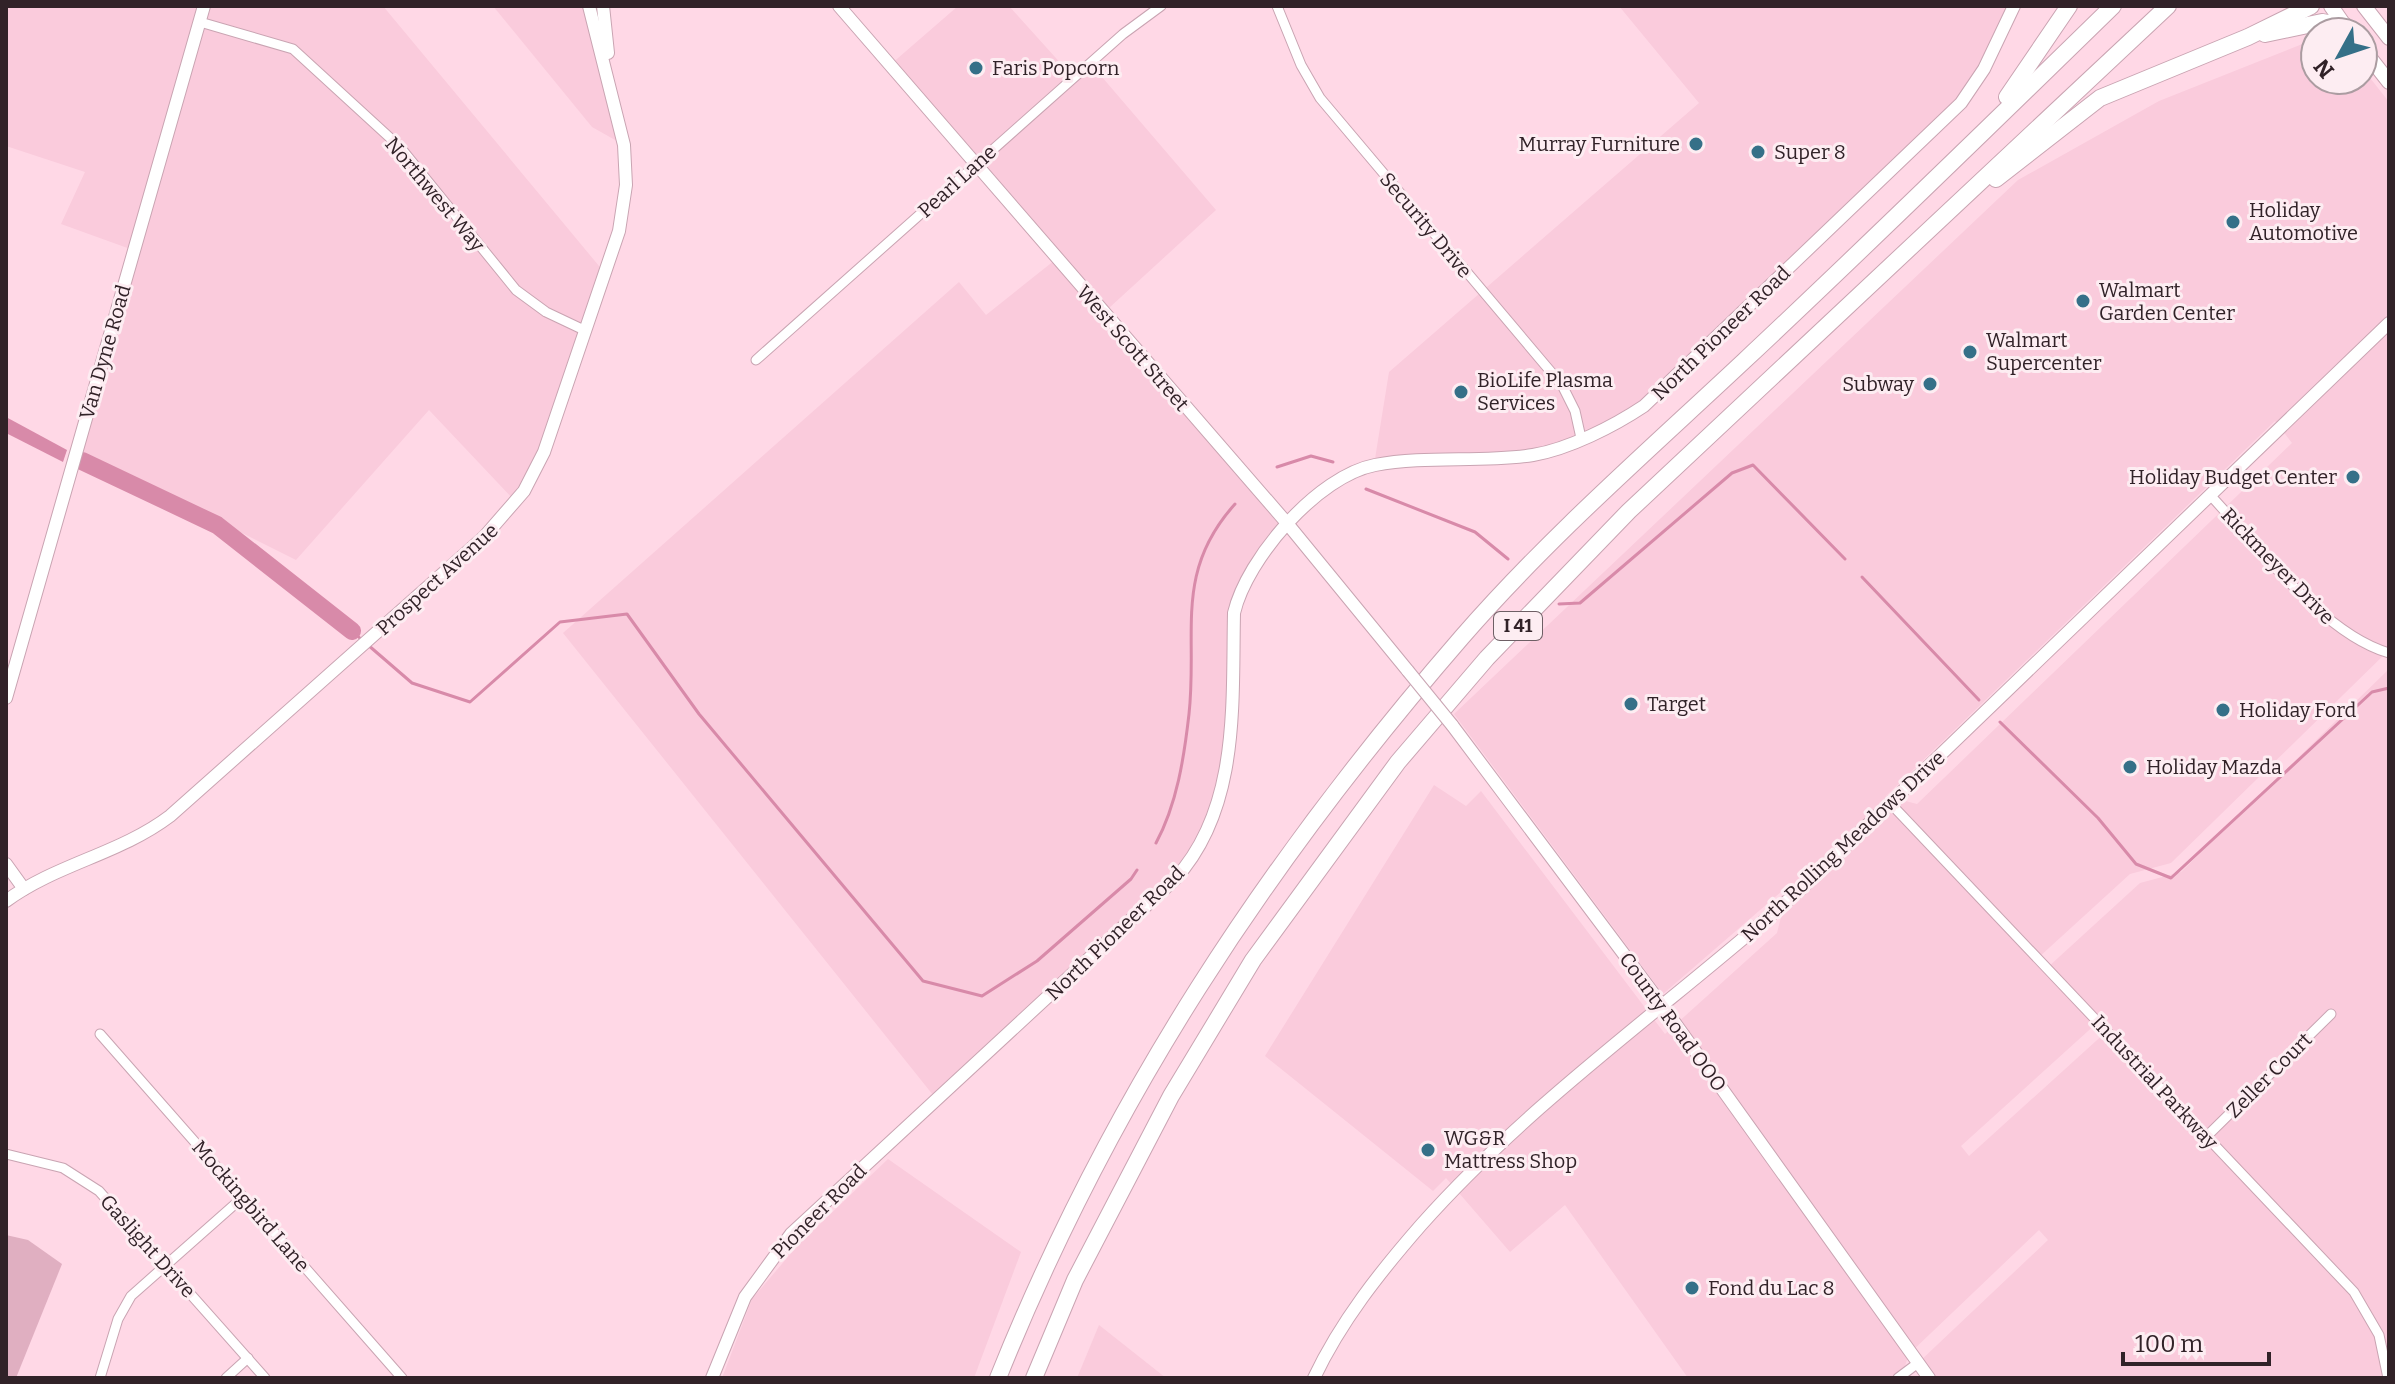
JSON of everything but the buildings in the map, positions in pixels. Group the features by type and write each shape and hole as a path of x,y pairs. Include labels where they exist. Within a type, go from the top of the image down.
{"highway":[{"path":"1931,185 2019,83 2069,6"},
{"name":"I 41","path":"998,1378 1085,1181 1141,1077 1234,929 1378,737 1465,633 1540,556 1931,185 2113,6"},
{"name":"I 41","path":"1034,1378 1075,1280 1171,1096 1253,960 1398,762 1487,658 1629,511 2168,6"},
{"path":"1916,242 2100,98 2248,37 2311,6"},
{"path":"2248,37 2299,27"}],"main road":[{"name":"Van Dyne Road","path":"6,698 204,6"},
{"path":"589,6 611,92"},
{"path":"603,6 611,92"},
{"name":"West Scott Street","path":"837,6 1286,522 1408,671"},
{"name":"North Pioneer Road","path":"966,1073 1175,879 1199,848 1215,815 1229,751 1234,613 1239,591 1286,522 1349,474 1374,465 1484,461 1534,455 1614,425 1655,398 1953,112 1984,69 2014,6"},
{"path":"2364,6 2389,38"},
{"name":"Prospect Avenue","path":"15,895 113,851 154,828 484,537 524,491 538,467 619,231 625,195 626,156 611,92"},
{"name":"North Rolling Meadows Drive","path":"1314,1378 1356,1304 1463,1177 1538,1106 1747,936 1891,804 2389,323"},
{"name":"County Road OOO","path":"1408,671 1662,1005 1929,1378"},
{"path":"6,864 15,895"},
{"path":"6,883 15,895"},
{"name":"Pioneer Road","path":"712,1378 739,1309 779,1247 966,1073"}],"street":[{"name":"Pearl Lane","path":"756,360 1123,34 1161,6"},
{"name":"Security Drive","path":"1277,6 1301,65 1320,98 1559,381 1575,411 1581,438"},
{"name":"Northwest Way","path":"200,22 293,49 400,147 516,290 546,312 584,330"},
{"name":"Rickmeyer Drive","path":"2211,496 2335,625 2359,642 2389,653"},
{"name":"Industrial Parkway","path":"1891,804 2358,1296 2379,1335 2388,1378"},
{"name":"Zeller Court","path":"2207,1136 2331,1014"},
{"name":"Mockingbird Lane","path":"100,1034 402,1378"},
{"name":"Gaslight Drive","path":"6,1154 63,1168 93,1186 265,1378"},
{"path":"100,1378 124,1307 137,1290 243,1197"},
{"path":"226,1378 248,1358"},
{"path":"1898,1378 1918,1363"}],"shaded area":[{"path":"6,6 383,6 604,272 553,424 516,502 429,410 296,560 77,450 133,250 61,224 85,172 6,146"},
{"path":"493,6 589,6 624,145 592,127"},
{"path":"958,6 1009,6 1073,77 1090,63 1216,210 1109,308 1121,334 1286,522 1239,591 1229,751 1199,848 937,1100 563,633 959,282 986,315 1060,256 890,65"},
{"path":"1619,6 2014,6 1972,89 1655,398 1551,450 1374,465 1389,372 1699,103"},
{"path":"2299,45 2299,96 2379,96 2379,89 2389,102 2389,650 2171,863 2130,874 2038,958 2047,968 2140,883 2181,872 2389,669 2389,1378 1929,1378 1918,1363 2048,1240 2039,1230 1909,1354 1901,1378 1688,1378 1565,1205 1510,1252 1446,1178 1433,1191 1265,1056 1434,785 1466,806 1481,791 1665,1034 1777,933 1789,885 1663,994 1454,714 2018,180 2159,101","holes":["2275,421 2292,443 1917,804 1886,796","2098,1022 2107,1031 1969,1156 1961,1146"]},
{"path":"6,417 67,450 63,462 6,433"},
{"path":"888,1159 1021,1252 974,1378 722,1378 752,1299 799,1244"},
{"path":"6,1235 28,1240 62,1264 16,1378 6,1378"},
{"path":"1099,1325 1166,1378 1077,1378"}],"waterway":[{"path":"1277,467 1311,456 1333,462"},
{"path":"82,461 217,525 352,631"},
{"path":"1559,604 1580,603 1732,473 1753,465 1845,559"},
{"path":"1366,489 1475,532 1508,559"},
{"path":"1156,843 1174,797 1185,747 1196,579 1203,555 1235,504"},
{"path":"1862,577 1979,700"},
{"path":"368,645 412,683 470,702 560,622 627,614 699,714 923,981 982,996 1037,961 1131,879 1137,870"},
{"path":"352,631 362,640"},
{"path":"2000,722 2098,818 2136,864 2171,878 2372,692 2389,688"}],"place":[{"name":"Faris Popcorn","path":"976,68"},
{"name":"Murray Furniture","path":"1696,144"},
{"name":"Super 8","path":"1758,152"},
{"name":"Holiday Automotive","path":"2233,222"},
{"name":"Walmart Garden Center","path":"2083,301"},
{"name":"Walmart Supercenter","path":"1970,352"},
{"name":"Subway","path":"1930,384"},
{"name":"BioLife Plasma Services","path":"1461,392"},
{"name":"Holiday Budget Center","path":"2353,477"},
{"name":"Target","path":"1631,704"},
{"name":"Holiday Ford","path":"2223,710"},
{"name":"Holiday Mazda","path":"2130,767"},
{"name":"WG&R Mattress Shop","path":"1428,1150"},
{"name":"Fond du Lac 8","path":"1692,1288"}]}
